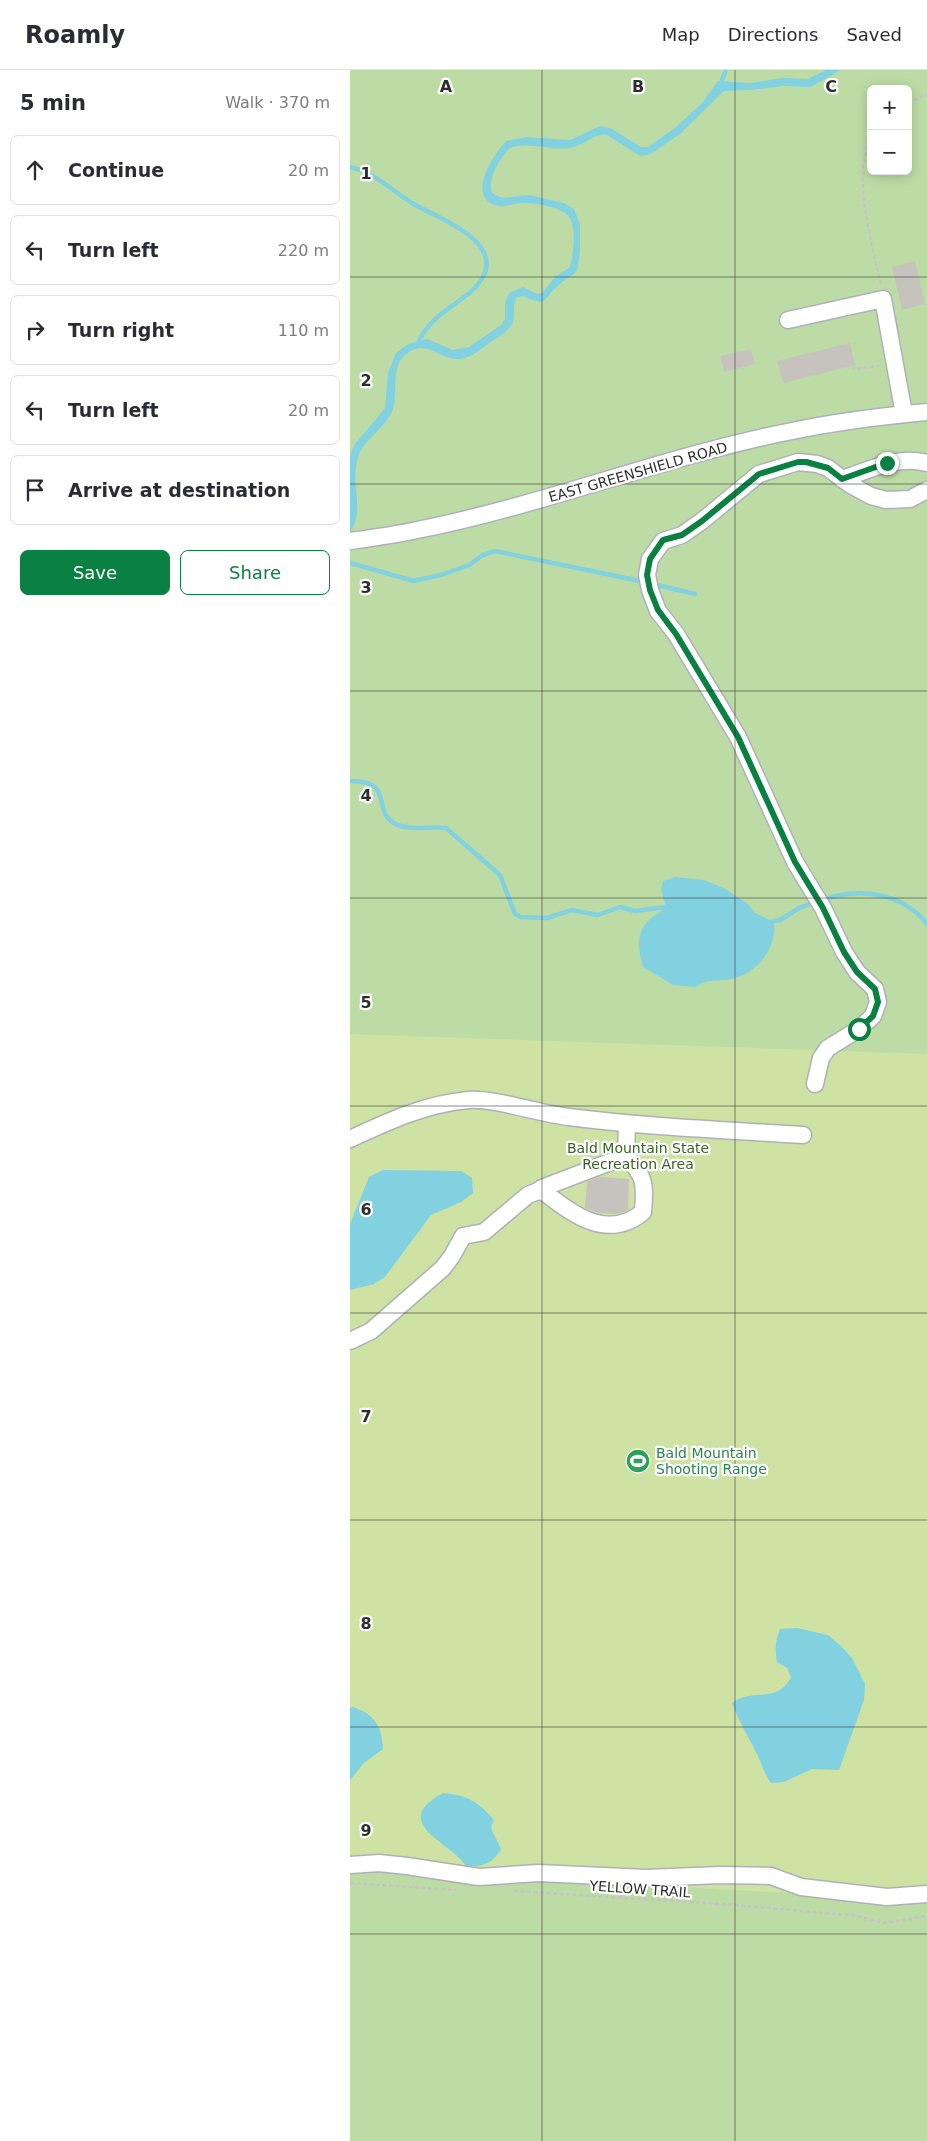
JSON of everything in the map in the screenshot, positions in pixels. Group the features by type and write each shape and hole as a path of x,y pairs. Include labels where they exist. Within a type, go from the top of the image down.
{"street":[{"path":"788,320 883,299 893,364 904,414"},
{"name":"EAST GREENSHIELD ROAD","path":"350,541 418,530 560,494 791,431 927,412"},
{"path":"842,479 887,463 906,460 927,463"},
{"path":"815,1084 822,1058 828,1048 859,1029 873,1016 878,1002 875,989 857,972 844,952 823,908 795,862 738,737 676,634 658,610 650,590 647,575 650,559 663,540 682,535 759,474 798,462 806,462 828,468 842,479 871,496 886,500 910,499 927,490"},
{"path":"350,1139 398,1116 433,1105 470,1100 563,1116 627,1124 803,1135"},
{"path":"538,1191 544,1192 573,1214 597,1224 619,1225 632,1221 643,1212 644,1184 640,1170 626,1156 627,1124"},
{"path":"350,1341 371,1331 442,1268 452,1256 463,1236 484,1232 528,1195 542,1188 626,1156"},
{"path":"350,1865 379,1863 479,1877 538,1873 646,1878 720,1875 771,1876 801,1887 887,1897 927,1894"}],"path":[{"path":"912,101 927,94"},
{"path":"867,147 861,168 862,185 883,299"},
{"path":"852,366 855,369 893,364"},
{"path":"350,1883 461,1890"},
{"name":"YELLOW TRAIL","path":"509,1891 744,1906 858,1916 884,1923 927,1916"}],"green space":[{"name":"Bald Mountain State Recreation Area","path":"350,70 927,70 927,2141 350,2141"},
{"name":"Bald Mountain Shooting Range","path":"350,1034 927,1054 927,1901 350,1868"}],"water":[{"path":"826,70 841,70 810,87 783,86 724,91 681,133 651,154 640,156 607,135 597,136 570,148 562,149 525,145 510,148 502,157 493,175 491,181 492,193 502,198 529,195 564,203 574,209 580,224 580,252 577,271 561,283 545,300 531,300 522,296 516,298 513,321 510,327 502,335 471,355 452,359 432,350 418,348 403,357 397,368 394,403 390,416 359,454 355,480 357,515 350,532 350,455 355,444 385,408 388,373 396,353 408,344 427,339 453,350 469,347 501,325 505,319 505,303 509,293 523,287 537,294 542,293 556,276 570,267 574,235 571,222 566,214 549,207 531,203 499,206 489,202 484,195 482,186 484,176 494,156 506,141 527,137 570,140 600,126 610,128 641,147 648,147 676,127 702,103 718,81 750,83 783,78 808,79"},
{"path":"675,877 704,880 724,888 748,904 755,913 774,922 773,940 764,958 750,971 741,976 727,980 708,981 696,987 673,985 643,967 639,948 642,930 650,919 666,907 661,890 663,881"},
{"path":"383,1170 461,1171 472,1178 473,1193 461,1202 431,1215 385,1277 374,1284 350,1290 350,1224 369,1177"},
{"path":"797,1628 828,1635 841,1646 852,1658 865,1684 864,1700 839,1770 812,1769 784,1782 771,1783 732,1703 740,1698 779,1691 785,1686 791,1677 787,1668 777,1662 776,1641 780,1629"},
{"path":"353,1707 367,1713 376,1722 381,1734 383,1749 364,1763 350,1780 350,1708"},
{"path":"443,1793 472,1800 494,1820 491,1828 501,1849 495,1858 486,1864 466,1866 428,1832 422,1823 421,1814 428,1804"}],"building":[{"path":"915,261 925,304 902,310 892,267"},
{"path":"850,343 855,365 783,383 777,361"},
{"path":"751,349 755,364 724,372 720,356"},
{"path":"599,1177 629,1179 628,1210 617,1214 599,1213 585,1208 587,1182"}],"waterway":[{"path":"722,80 726,70"},
{"path":"350,167 375,177 412,203 463,231 483,251 487,263 483,277 477,286 434,321 419,341"},
{"path":"350,563 414,581 444,574 469,565 483,555 495,551 645,582"},
{"path":"653,584 695,594"},
{"path":"350,781 372,785 377,790 387,817 398,825 411,828 446,828 500,875 515,914 521,917 547,918 572,910 598,915 620,907 635,911 666,907 671,909"},
{"path":"822,900 850,894 865,893 879,895 905,905 917,913 927,924"},
{"path":"770,922 780,920 799,908 815,902"}],"place":[{"name":"Bald Mountain Shooting Range","path":"638,1461"}],"route":[{"path":"859,1029 873,1016 878,1002 875,989 857,972 844,952 823,908 795,862 738,737 676,634 658,610 650,590 647,575 650,559 663,540 682,535 759,474 798,462 806,462 828,468 842,479 887,463"}]}
